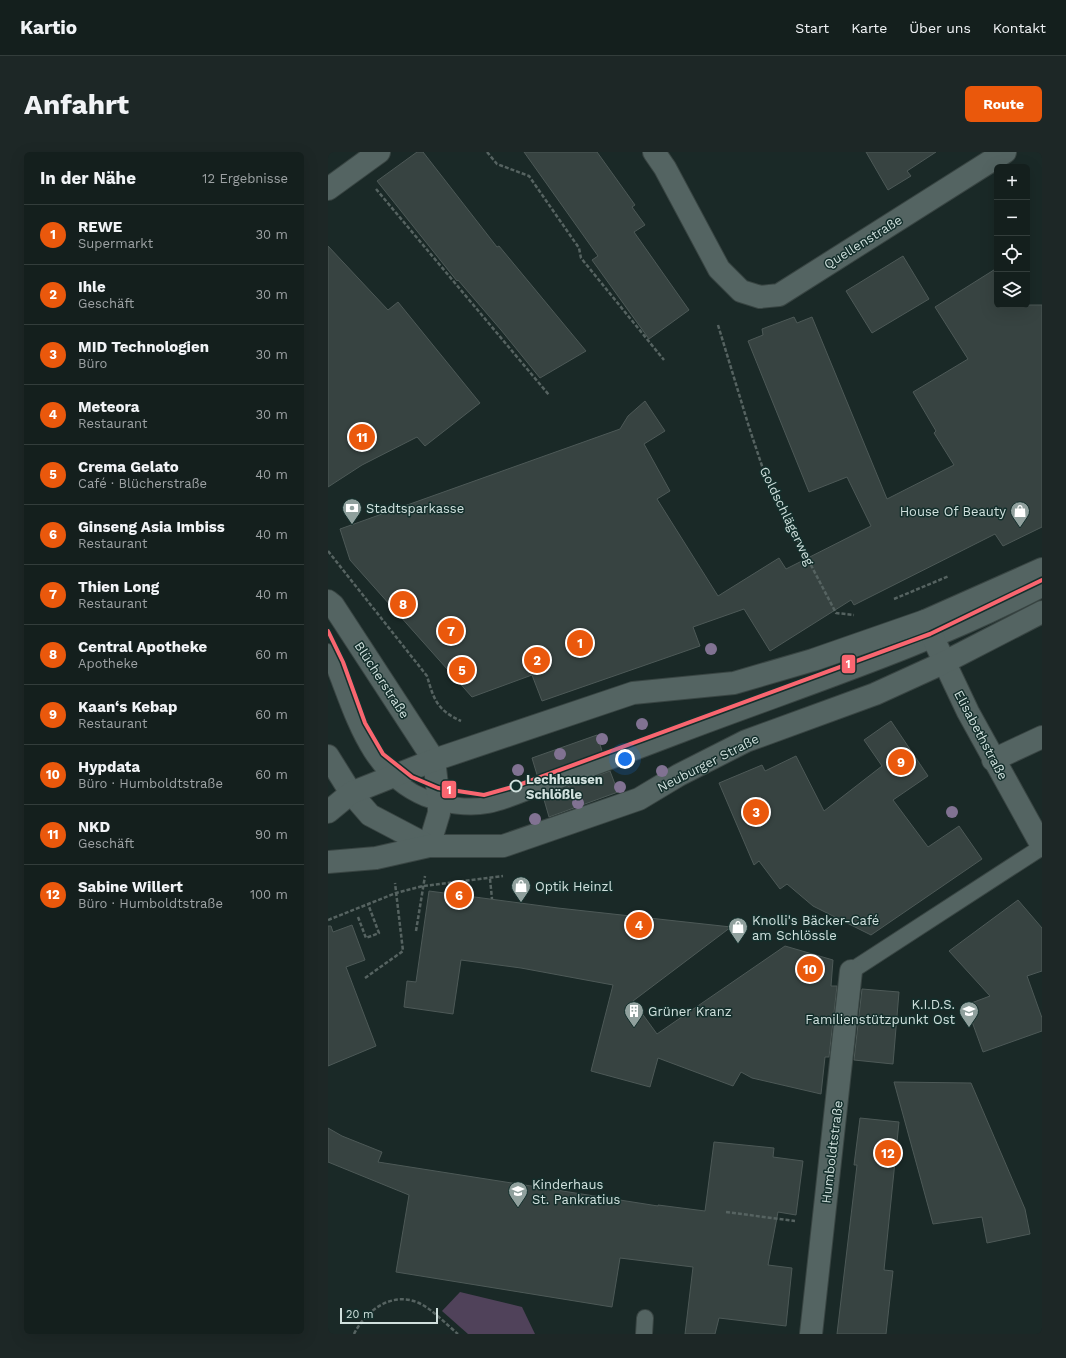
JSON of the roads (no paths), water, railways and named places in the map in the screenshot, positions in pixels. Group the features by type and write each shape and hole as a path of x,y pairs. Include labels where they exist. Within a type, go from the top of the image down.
{"street":[{"path":"328,189 380,152"},
{"name":"Quellenstraße","path":"654,152 665,168 719,269 741,291 760,297 778,295 1005,152"},
{"path":"328,812 352,793 434,760 633,693 734,683 813,660 925,621 1042,569"},
{"name":"Blücherstraße","path":"328,602 333,605 434,760"},
{"name":"Neuburger Straße","path":"328,862 376,858 429,846 503,846 639,799 679,775 746,741 875,694 943,663 1042,612"},
{"name":"Elisabethstraße","path":"925,621 943,663 993,760 1042,847"},
{"path":"993,760 1042,737"},
{"path":"328,756 352,793"},
{"path":"429,846 439,813 434,760"},
{"name":"Neuburger Straße","path":"352,793 370,815 429,846"},
{"name":"Humboldtstraße","path":"811,1334 851,971"}],"lane":[{"path":"328,652 367,747 392,776 412,792 439,802 462,806 488,805 607,763 934,641 1042,589"},
{"path":"851,971 1042,847"}],"place":[{"name":"NKD","path":"362,437"},
{"name":"Stadtsparkasse","path":"352,525"},
{"name":"House Of Beauty","path":"1020,528"},
{"name":"Central Apotheke","path":"403,604"},
{"name":"Thien Long","path":"451,631"},
{"name":"REWE","path":"580,643"},
{"name":"Ihle","path":"537,660"},
{"name":"Crema Gelato","path":"462,670"},
{"name":"Kaan‘s Kebap","path":"901,762"},
{"name":"Lechhausen Schlößle","path":"516,786"},
{"name":"MID Technologien","path":"756,812"},
{"name":"Ginseng Asia Imbiss","path":"459,895"},
{"name":"Optik Heinzl","path":"521,903"},
{"name":"Meteora","path":"639,925"},
{"name":"Knolli's Bäcker-Café am Schlössle","path":"738,944"},
{"name":"Hypdata","path":"810,969"},
{"name":"Grüner Kranz","path":"634,1028"},
{"name":"K.I.D.S. Familienstützpunkt Ost","path":"969,1028"},
{"name":"Sabine Willert","path":"888,1153"},
{"name":"Kinderhaus St. Pankratius","path":"518,1208"}]}
